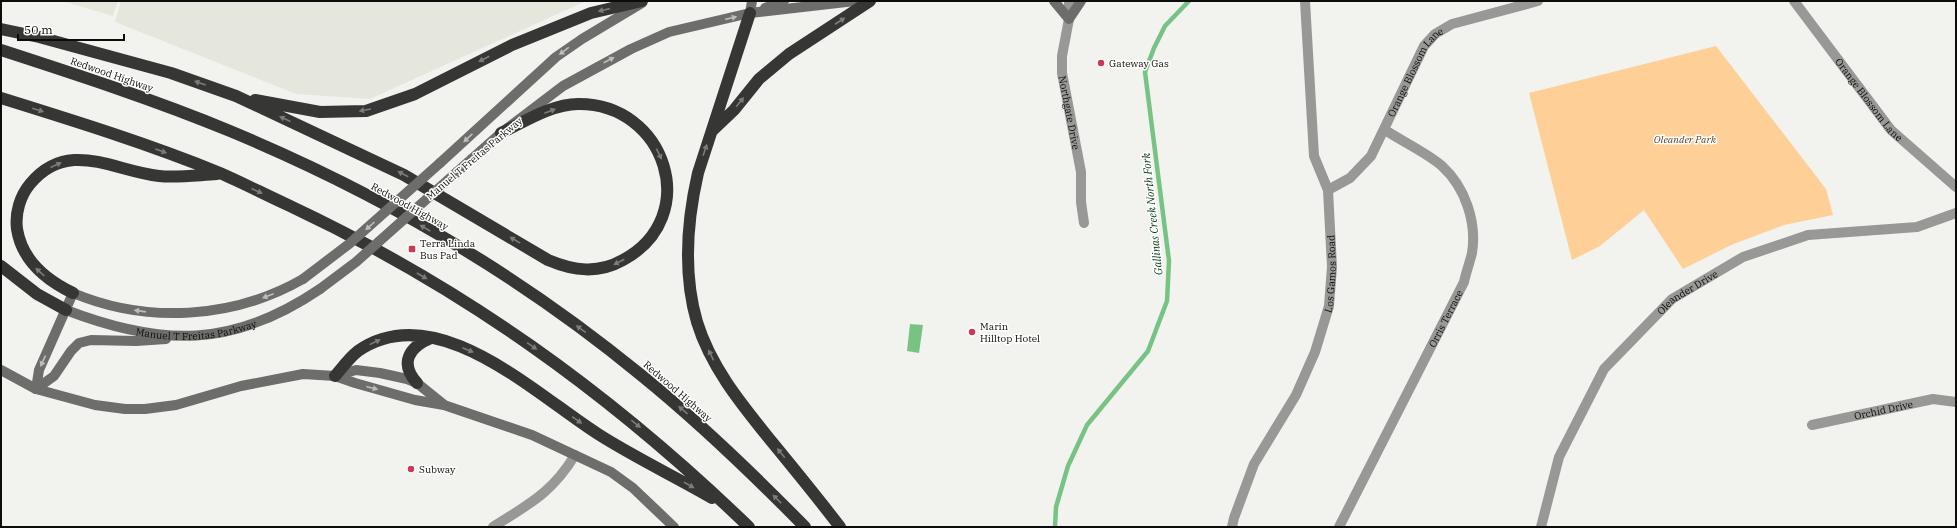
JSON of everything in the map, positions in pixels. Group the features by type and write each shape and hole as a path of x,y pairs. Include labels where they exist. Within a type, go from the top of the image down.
{"highway":[{"path":"236,96 320,112 366,111 415,94 512,45 591,13 644,1"},
{"path":"712,130 734,110 759,79 789,54 870,1"},
{"path":"750,13 696,180 689,237 689,282 697,322 718,368 730,389 840,527"},
{"path":"1,29 39,37 171,73 236,96 404,175 548,260 563,267 583,270 609,267 637,252 654,233 664,212 667,178 661,158 653,142 631,119 601,107 577,104 548,112 501,133"},
{"name":"Redwood Highway","path":"1,50 146,98 231,131 339,182 444,239 545,303 641,375 714,439 805,527"},
{"path":"1,98 114,135 222,174 322,221 424,277 500,324 572,374 664,447 749,527"},
{"path":"73,293 51,280 37,269 28,258 19,236 16,221 19,205 25,191 41,173 66,161 84,159 116,165 159,176 222,174"},
{"path":"1,266 37,294 66,310"},
{"path":"335,376 358,351 385,337 410,335 431,338 471,351 524,382 598,434 728,507"},
{"path":"417,383 408,371 408,357 412,350 420,343 431,338"}],"main road":[{"name":"Manuel T Freitas Parkway","path":"73,293 94,301 136,311 185,314 216,310 246,303 274,293 303,279 349,244 556,57 582,39 644,1"},
{"path":"752,1 750,13 784,1"},
{"name":"Manuel T Freitas Parkway","path":"66,310 117,326 181,337 228,332 257,323 285,312 320,289 356,262 501,133 563,86 631,48 669,32 750,13 855,1"},
{"path":"1054,1 1069,20 1081,1"},
{"path":"36,389 39,370 73,293"},
{"path":"36,389 54,376 71,351 79,343 91,340 136,341 181,337"},
{"path":"1,370 36,389 95,405 145,409 176,405 241,386 289,376 304,374 335,376 415,400 444,405 532,435 605,469 622,480 674,527"},
{"path":"335,376 356,370 380,373 417,383 444,405"}],"street":[{"name":"Northgate Drive","path":"1069,1 1069,20 1062,56 1062,73 1081,172 1081,202 1084,224"},
{"name":"Los Gamos Road","path":"1232,527 1254,464 1296,394 1316,352 1329,306 1332,267 1328,190 1314,156 1305,1"},
{"name":"Orange Blossom Lane","path":"1328,190 1350,178 1371,156 1385,130 1424,46 1435,34 1452,24 1538,1"},
{"name":"Orange Blossom Lane","path":"1794,1 1891,130 1956,187"},
{"name":"Orris Terrace","path":"1339,527 1464,282 1472,252 1472,229 1469,209 1458,185 1442,165 1385,130"},
{"name":"Oleander Drive","path":"1541,527 1559,457 1604,369 1672,299 1743,257 1808,235 1917,227 1956,213"},
{"name":"Orchid Drive","path":"1812,425 1933,399 1956,402"},
{"path":"493,527 543,494 564,473 575,455"}],"shaded area":[{"path":"62,1 118,1 113,16"},
{"path":"121,1 586,1 370,99 296,94 115,22"},
{"path":"910,324 923,325 919,353 907,351"}],"green space":[{"name":"Oleander Park","path":"1716,46 1826,189 1833,215 1784,225 1731,245 1683,269 1644,210 1600,246 1572,260 1529,93"}],"waterway":[{"name":"Gallinas Creek North Fork","path":"1055,527 1056,507 1068,466 1087,425 1148,351 1167,301 1169,261 1145,72 1154,48 1165,26 1189,1"}],"place":[{"name":"Gateway Gas","path":"1101,63"},
{"name":"Terra Linda Bus Pad","path":"412,249"},
{"name":"Marin Hilltop Hotel","path":"972,332"},
{"name":"Subway","path":"411,469"}]}
